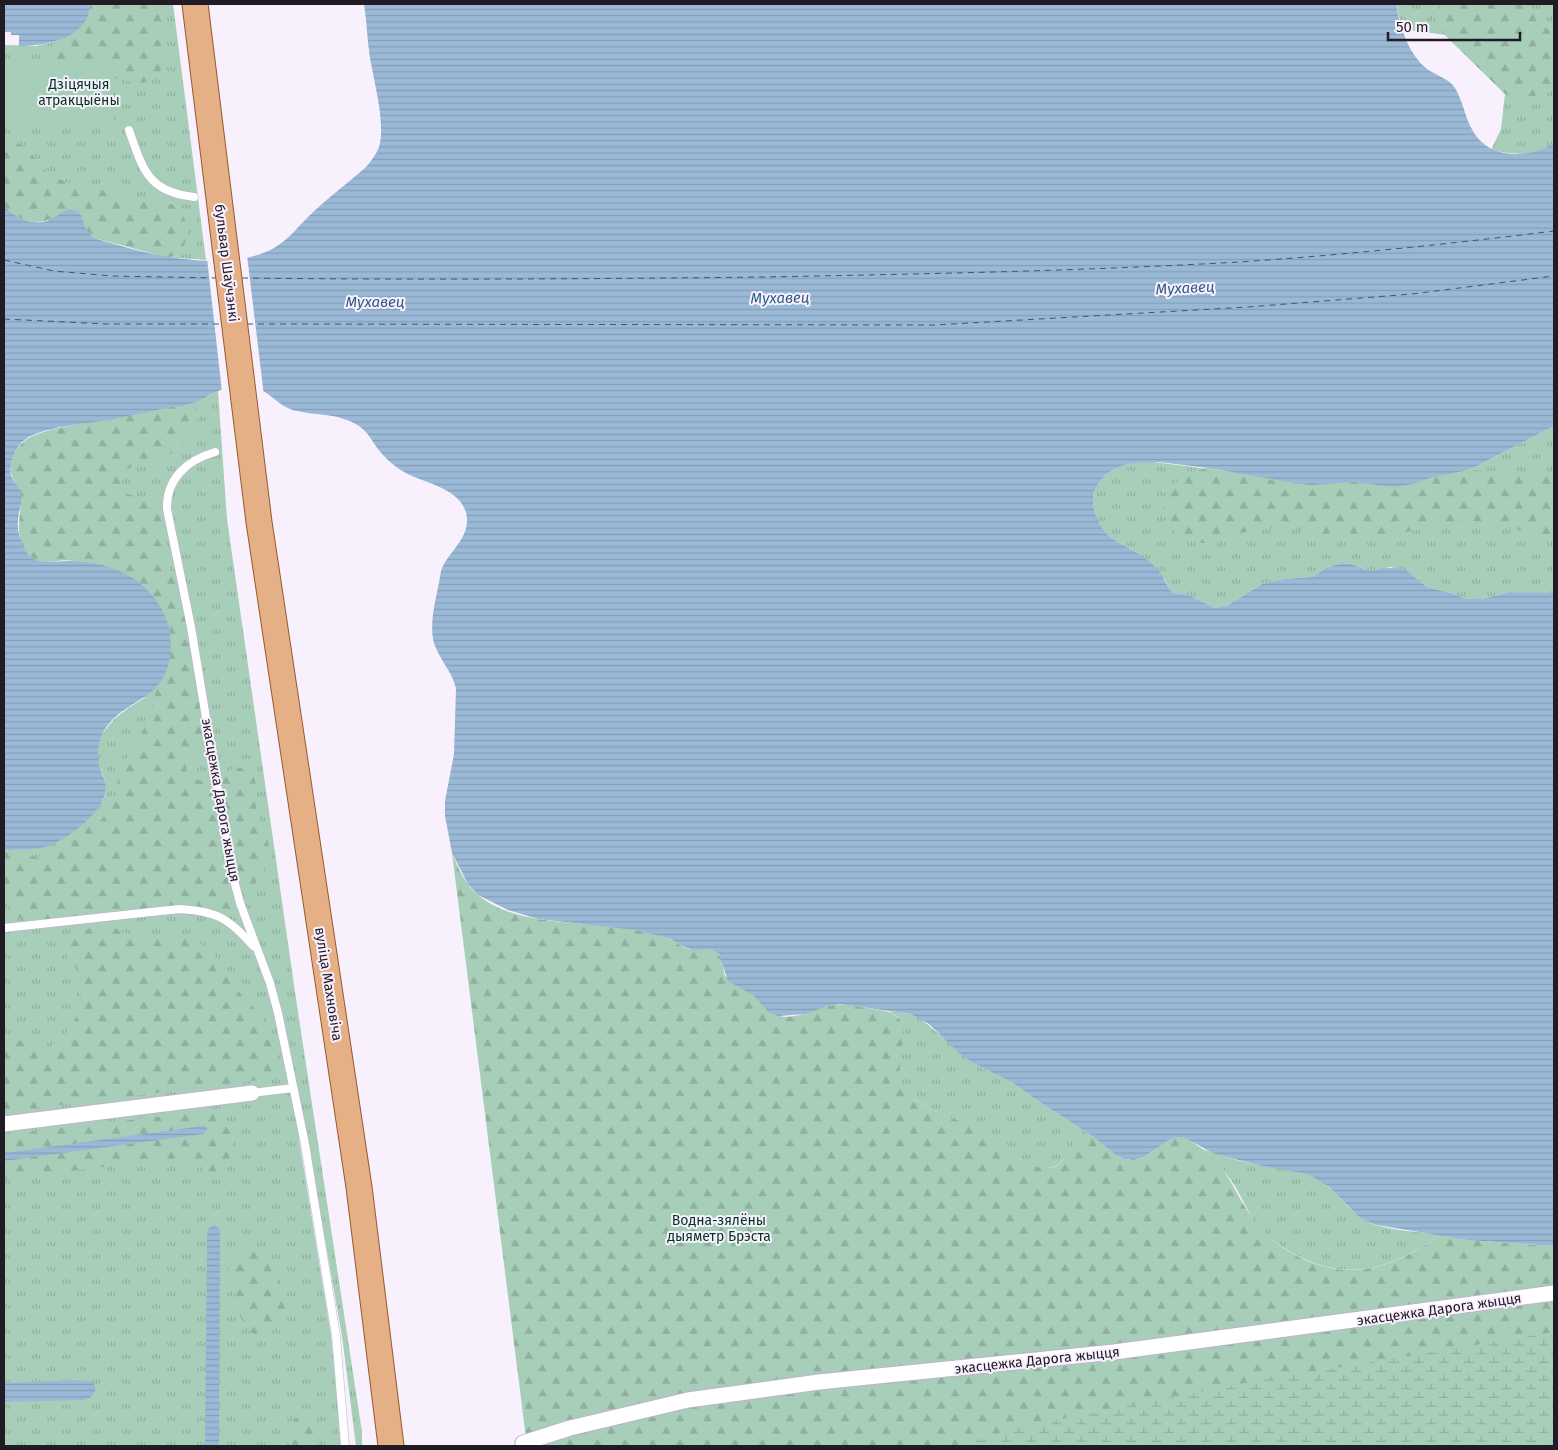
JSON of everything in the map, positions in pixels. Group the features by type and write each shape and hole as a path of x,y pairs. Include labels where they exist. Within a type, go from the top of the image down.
{"main road":[{"name":"бульвар Шаўчэнкі","path":"196,4 260,522"},
{"name":"вуліца Махновіча","path":"260,522 359,1187 391,1446"}],"street":[{"path":"4,1124 252,1093"},
{"name":"экасцежка Дарога жыцця","path":"523,1443 570,1428 688,1400 819,1382 1114,1352 1554,1293"}],"lane":[{"path":"128,130 144,169 151,179 169,192 194,197"},
{"name":"экасцежка Дарога жыцця","path":"215,452 203,455 190,462 180,471 169,489 166,500 167,509 191,626 231,869 240,903 270,983 305,1144 336,1336 345,1446"},
{"path":"4,928 179,909 194,910 211,913 229,921 258,951"},
{"path":"252,1093 293,1088"}],"green space":[{"path":"90,4 173,4 206,260 166,257 4,206 4,45 36,46 57,41 89,12"},
{"path":"90,4 164,4 167,27 166,53 158,74 149,81 136,83 55,64 50,50 52,45 69,36 89,12"},
{"path":"1396,4 1554,4 1554,143 1538,151 1523,154 1491,150 1501,129 1505,94 1445,35 1402,29"},
{"path":"1438,4 1524,4 1554,36 1554,86 1530,97 1505,94 1445,35 1440,25"},
{"name":"Дзіцячыя атракцыёны","path":"112,59 114,123 4,127 4,61"},
{"path":"4,134 26,149 52,175 63,181 133,198 165,202 175,206 182,212 186,223 187,236 183,247 174,255 166,257 94,238 87,231 82,216 61,212 54,217 39,222 32,222 17,217 4,206"},
{"path":"218,391 227,519 295,992 362,1432 362,1446 356,1446 342,1336 307,1138 299,1139 331,1335 342,1446 4,1446 4,850 30,849 54,843 73,831 91,816 98,808 106,791 98,761 100,740 111,723 119,715 145,698 50,430 209,396"},
{"path":"188,404 196,408 199,418 181,445 168,455 133,466 124,473 121,479 124,489 128,494 158,501 165,514 167,561 185,609 205,736 203,747 190,759 186,766 187,770 195,779 202,781 234,769 242,768 252,773 256,787 257,813 268,841 268,860 261,876 239,906 231,912 221,913 207,909 27,922 18,917 12,910 5,893 4,852 36,857 53,854 74,836 101,820 111,808 116,794 119,772 150,718 157,687 166,673 169,663 171,644 169,625 158,603 82,564 68,560 42,562 37,561 26,553 20,539 21,495 11,473 12,459 15,451 24,441 43,432"},
{"path":"1554,426 1554,593 1550,594 1509,592 1482,599 1466,599 1452,593 1427,587 1412,575 1391,567 1371,571 1342,563 1326,568 1312,577 1283,579 1262,584 1228,605 1215,608 1187,594 1175,593 1170,590 1165,580 1141,555 1111,538 1102,528 1093,505 1093,494 1106,474 1118,467 1133,463 1146,461 1232,472 1479,465"},
{"path":"1208,468 1297,484 1316,485 1355,482 1389,486 1403,486 1450,473 1475,470 1520,474 1554,472 1554,537 1545,537 1490,523 1456,521 1395,535 1368,538 1348,539 1302,530 1271,528 1254,530 1209,543 1202,543 1179,535 1166,518 1164,508 1171,488 1180,479 1190,473"},
{"name":"Водна-зялёны дыяметр Брэста","path":"452,853 462,876 473,891 494,906 513,913 554,921 637,930 670,939 683,947 716,950 721,958 725,976 752,994 765,1009 775,1015 796,1016 840,1004 893,1014 901,1022 903,1030 900,1078 907,1094 927,1107 985,1133 1021,1160 1035,1166 1055,1167 1061,1163 1073,1144 1085,1136 1097,1139 1119,1156 1133,1160 1146,1156 1171,1139 1182,1137 1209,1153 1217,1162 1249,1213 1275,1242 1299,1257 1318,1265 1337,1269 1355,1270 1389,1263 1406,1256 1440,1235 1467,1240 1554,1246 1554,1446 527,1446"},
{"path":"102,927 115,928 134,938 143,940 169,937 184,938 198,942 212,953 225,966 245,1000 263,1015 269,1025 278,1059 276,1069 271,1076 261,1080 4,1112 4,1039 19,1040 33,1046 45,1047 59,1041 65,1035 78,1011 81,994 77,970 66,954 64,946 66,940 75,932"},
{"path":"889,1011 911,1014 920,1018 973,1063 1013,1083 1094,1137 1078,1141 1065,1158 1054,1167 1037,1167 1017,1158 970,1126 919,1102 903,1089 901,1083 898,1066 898,1017"},
{"path":"198,1112 221,1117 228,1123 230,1128 232,1141 228,1165 220,1177 215,1179 208,1178 200,1164 195,1161 188,1158 179,1158 4,1179 4,1135"},
{"path":"1204,1149 1248,1163 1309,1174 1324,1183 1358,1215 1373,1224 1391,1229 1440,1235 1406,1256 1372,1268 1336,1269 1317,1264 1286,1249 1263,1232 1254,1221 1229,1177"},
{"path":"247,1247 259,1253 267,1262 280,1285 285,1302 283,1318 279,1325 263,1335 255,1334 244,1324 229,1276 228,1263 230,1256 236,1250"},
{"path":"1554,1332 1554,1446 964,1446 1015,1428 1239,1384"},
{"path":"300,1416 310,1419 315,1426 318,1446 289,1446 291,1425"}],"water":[{"path":"4,4 90,4 88,16 82,25 65,38 54,42 19,46 19,35 11,35 11,32 4,32"},
{"name":"Мухавец","path":"364,4 1396,4 1410,48 1420,63 1455,88 1470,126 1480,140 1499,152 1510,154 1533,152 1554,143 1554,426 1479,465 1463,471 1394,487 1354,482 1311,485 1208,468 1159,462 1133,463 1118,467 1106,474 1093,494 1093,505 1102,528 1111,538 1151,563 1160,572 1170,590 1175,593 1187,594 1215,608 1228,605 1262,584 1283,579 1312,577 1326,568 1342,563 1371,571 1383,568 1406,570 1427,587 1452,593 1466,599 1482,599 1509,592 1554,593 1554,1246 1467,1240 1377,1225 1357,1215 1328,1186 1308,1174 1262,1166 1215,1154 1183,1137 1169,1140 1144,1157 1134,1160 1124,1159 1013,1083 973,1063 959,1053 929,1024 911,1014 840,1004 805,1014 778,1016 769,1013 753,995 728,981 719,954 712,949 693,950 671,939 636,930 538,919 508,910 478,895 468,884 452,853 445,816 445,801 454,754 456,688 435,646 432,629 441,571 464,533 467,519 465,509 459,500 443,488 404,472 393,464 359,426 336,417 290,409 261,390 253,387 227,388 187,405 40,432 22,442 14,453 11,461 11,475 21,493 18,519 19,537 27,553 36,560 47,562 71,561 101,565 128,575 140,583 159,604 168,622 170,653 167,669 161,682 153,691 112,720 104,731 98,756 106,788 104,797 92,815 74,832 54,844 35,849 4,850 4,206 19,218 31,222 44,222 66,210 74,210 80,214 86,229 94,238 137,250 185,259 232,260 254,256 274,248 288,238 315,210 366,167 379,147 381,127 379,103 369,51"},
{"path":"203,1126 207,1130 203,1134 4,1161 4,1153"},
{"path":"213,1225 220,1230 219,1446 205,1446 207,1232"},
{"path":"81,1380 92,1382 95,1386 94,1394 83,1400 4,1402 4,1383"}],"pier":[{"path":"247,255 264,396 254,389 232,388 222,392 207,258"}],"ferry route":[{"path":"242,278 699,278 1061,270 1278,259 1396,249 1554,231"},
{"path":"4,260 54,271 112,276 218,278"},
{"path":"247,324 935,325 1248,307 1412,294 1554,276"},
{"path":"4,319 106,324 223,324"}]}
